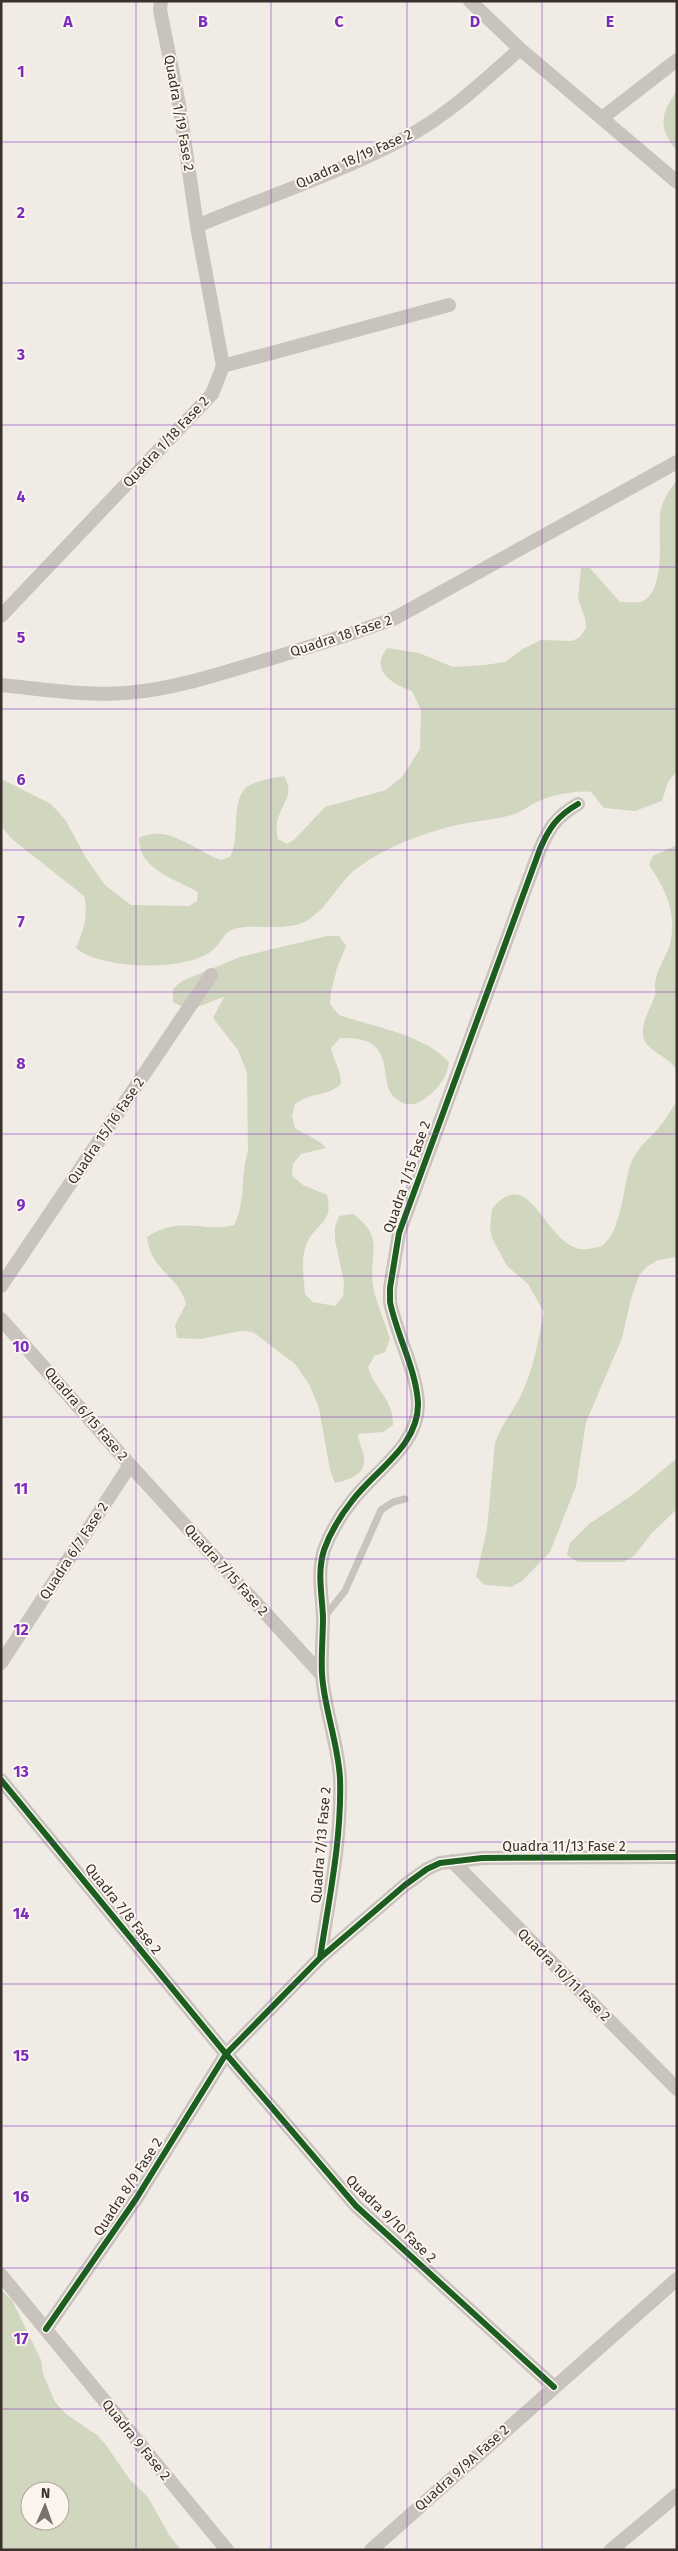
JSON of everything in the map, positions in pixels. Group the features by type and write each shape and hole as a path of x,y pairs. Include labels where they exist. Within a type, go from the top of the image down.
{"street":[{"name":"Quadra 1/19 Fase 2","path":"161,1 160,10 179,104 198,226"},
{"path":"470,1 520,49 677,182"},
{"name":"Quadra 18/19 Fase 2","path":"198,226 370,155 406,137 436,118 476,88 520,49"},
{"path":"602,118 677,60"},
{"path":"198,226 223,366 449,305"},
{"name":"Quadra 1/18 Fase 2","path":"1,616 212,394 223,366"},
{"name":"Quadra 18 Fase 2","path":"1,685 72,692 125,693 162,689 216,676 363,631 396,618 677,462"},
{"name":"Quadra 1/15 Fase 2","path":"322,1675 323,1618 320,1578 324,1550 335,1526 352,1500 408,1438 417,1415 416,1386 390,1302 390,1288 399,1233 540,849 552,824 562,814 578,804"},
{"name":"Quadra 15/16 Fase 2","path":"1,1286 211,975"},
{"name":"Quadra 6/15 Fase 2","path":"1,1319 130,1464"},
{"name":"Quadra 6/7 Fase 2","path":"1,1663 130,1464"},
{"name":"Quadra 7/15 Fase 2","path":"130,1464 322,1675"},
{"name":"Quadra 7/13 Fase 2","path":"320,1958 335,1860 340,1799 334,1733 322,1675"},
{"name":"Quadra 7/8 Fase 2","path":"1,1780 226,2054"},
{"name":"Quadra 11/13 Fase 2","path":"320,1958 405,1885 427,1869 452,1861 482,1858 677,1858"},
{"name":"Quadra 10/11 Fase 2","path":"452,1861 677,2089"},
{"name":"Quadra 8/9 Fase 2","path":"46,2330 136,2199 226,2054 320,1958"},
{"name":"Quadra 9/10 Fase 2","path":"226,2054 356,2206 554,2387"},
{"name":"Quadra 9 Fase 2","path":"1,2275 227,2550"},
{"name":"Quadra 9/9A Fase 2","path":"371,2550 677,2279"},
{"path":"612,2550 677,2495"}],"lane":[{"path":"323,1618 344,1591 381,1510 393,1502 405,1499"}],"green space":[{"path":"677,91 677,151 667,135 664,121 667,107"},
{"path":"677,480 677,771 668,782 662,801 635,811 604,808 591,792 572,792 545,799 512,815 457,825 419,836 382,852 360,866 346,878 322,908 308,920 292,926 233,929 226,934 213,950 201,957 184,962 144,966 123,964 104,961 76,948 86,916 84,896 12,839 1,826 1,779 51,804 66,821 86,858 105,885 131,905 189,906 197,901 198,892 160,872 151,865 140,849 139,838 150,834 171,836 221,860 230,857 233,849 239,798 243,791 254,783 284,776 288,784 288,792 287,799 280,812 277,829 278,839 287,844 295,839 325,807 386,790 402,777 420,749 421,710 412,691 398,685 386,676 382,670 382,656 387,648 419,653 453,667 505,662 523,649 541,640 572,641 580,637 586,628 585,618 578,599 581,568 590,568 620,602 640,602 649,597 658,576 662,505"},
{"path":"677,845 677,1070 669,1061 646,1043 643,1028 655,995 657,975 669,948 672,925 666,894 649,865 653,856"},
{"path":"327,936 339,936 346,946 337,968 331,992 330,1004 339,1015 414,1039 440,1054 449,1063 439,1086 419,1102 406,1104 396,1099 391,1093 382,1057 375,1046 366,1041 340,1038 331,1048 341,1084 330,1091 301,1100 295,1104 292,1116 295,1128 315,1139 326,1148 301,1154 293,1164 292,1176 303,1185 327,1195 329,1204 326,1217 311,1236 305,1249 303,1268 305,1294 313,1302 335,1306 343,1296 344,1282 335,1240 335,1227 339,1216 353,1214 364,1223 373,1240 372,1279 374,1291 390,1339 385,1352 374,1356 368,1367 390,1408 393,1425 383,1432 358,1434 364,1457 362,1469 356,1476 335,1483 330,1470 319,1408 309,1384 295,1364 253,1332 240,1331 201,1339 177,1338 175,1325 186,1304 178,1286 154,1258 147,1237 159,1230 170,1227 223,1227 234,1225 242,1198 244,1170 248,1151 247,1073 238,1050 213,1018 224,997 198,1006 187,1007 173,1002 173,989 182,981 240,957"},
{"path":"677,1101 677,1257 658,1260 639,1275 622,1338 586,1422 576,1486 550,1552 523,1580 512,1587 485,1585 476,1577 487,1529 495,1443 500,1430 518,1401 529,1375 544,1312 528,1284 507,1266 492,1238 490,1228 492,1209 507,1196 519,1195 530,1202 564,1240 577,1248 602,1246 609,1238 618,1218 633,1158 660,1127"},
{"path":"677,1458 677,1509 651,1534 634,1556 623,1562 578,1562 567,1555 570,1543 589,1524 634,1494"},
{"path":"1,2290 12,2300 41,2360 43,2374 55,2402 66,2414 97,2435 106,2445 130,2480 148,2497 169,2535 181,2550 1,2550"}],"cycle path":[{"path":"320,1958 334,1868 340,1801 339,1765 325,1700 322,1674 323,1617 320,1575 322,1558 329,1537 344,1512 361,1490 404,1445 416,1418 417,1390 390,1302 390,1288 399,1233 540,849 554,823 564,813 578,804"},
{"path":"1,1780 226,2054 356,2206 554,2387"},
{"path":"46,2329 136,2199 226,2054 320,1958 405,1885 427,1869 440,1863 482,1858 677,1857"}]}
